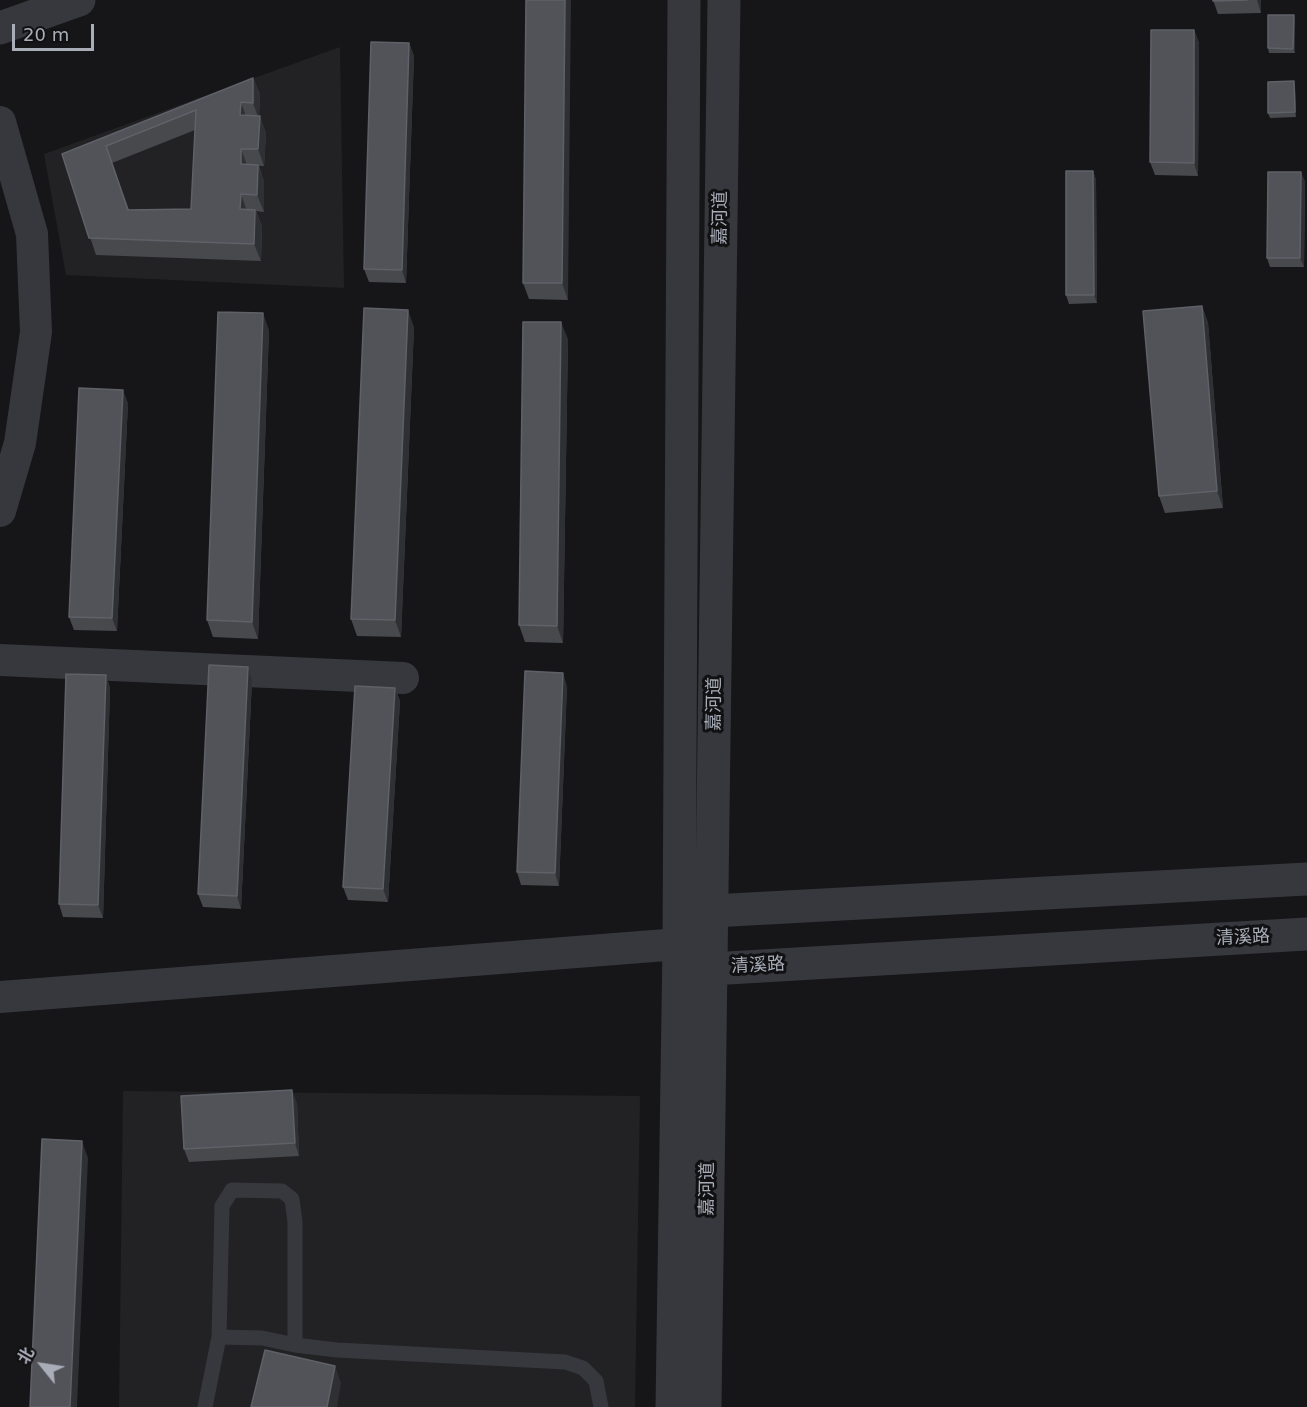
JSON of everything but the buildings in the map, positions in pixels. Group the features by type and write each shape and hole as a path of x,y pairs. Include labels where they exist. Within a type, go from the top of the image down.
{"street":[{"path":"0,28 79,0"},
{"name":"嘉河道","path":"672,1407 679,944 684,0"},
{"name":"嘉河道","path":"705,1407 724,0"},
{"path":"0,122 32,234 36,332 20,443 0,511"},
{"path":"0,660 403,678"},
{"path":"0,997 679,944 712,911 1307,879"},
{"name":"清溪路","path":"679,944 711,969 1307,934"}],"lane":[{"path":"204,1407 219,1337 222,1206 232,1190 282,1191 292,1199 295,1222 295,1345"},
{"path":"219,1337 262,1338 337,1350 565,1362 583,1368 596,1381 601,1407"}],"shaded area":[{"path":"340,47 344,288 66,275 44,154"},
{"path":"123,1091 640,1096 635,1407 119,1407"}]}
